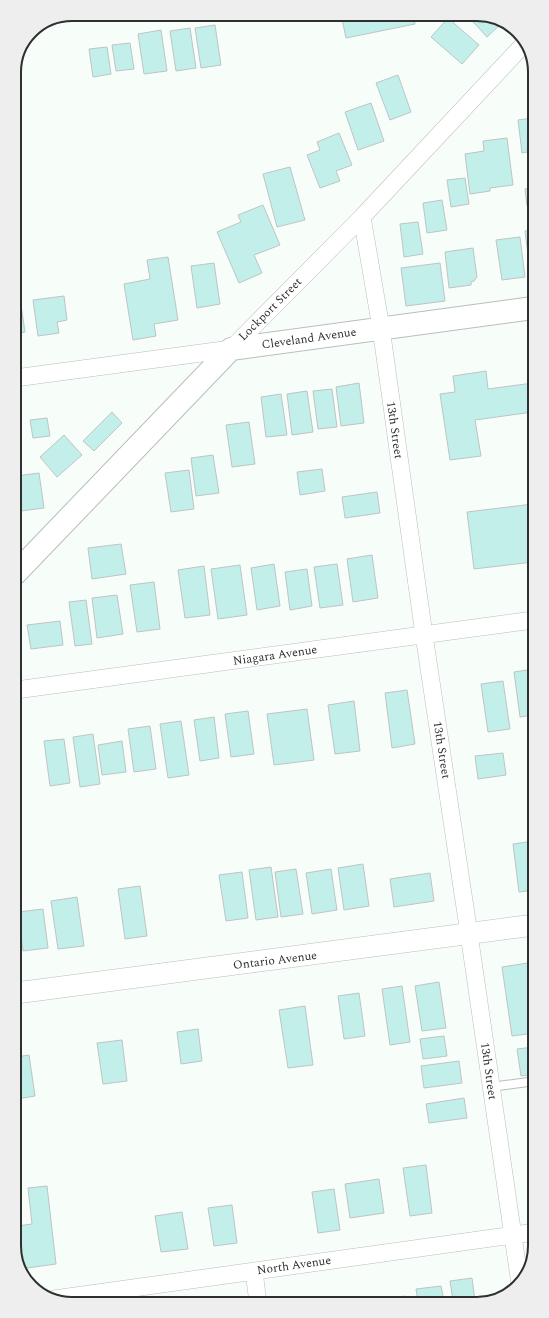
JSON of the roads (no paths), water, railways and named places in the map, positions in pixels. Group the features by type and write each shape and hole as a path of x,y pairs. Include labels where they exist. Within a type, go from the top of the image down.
{"main road":[{"name":"Cleveland Avenue","path":"231,349 381,328 528,311"},
{"name":"Lockport Street","path":"21,568 231,349"}],"street":[{"name":"Lockport Street","path":"231,349 362,217 521,47"},
{"name":"13th Street","path":"362,217 381,328 424,635 519,1274"},
{"name":"Cleveland Avenue","path":"21,377 231,349"},
{"name":"Niagara Avenue","path":"21,689 528,621"},
{"name":"Ontario Avenue","path":"21,992 528,926"},
{"name":"North Avenue","path":"68,1297 528,1233"},
{"path":"254,1271 257,1297"}],"lane":[{"path":"491,1087 528,1082"}]}
